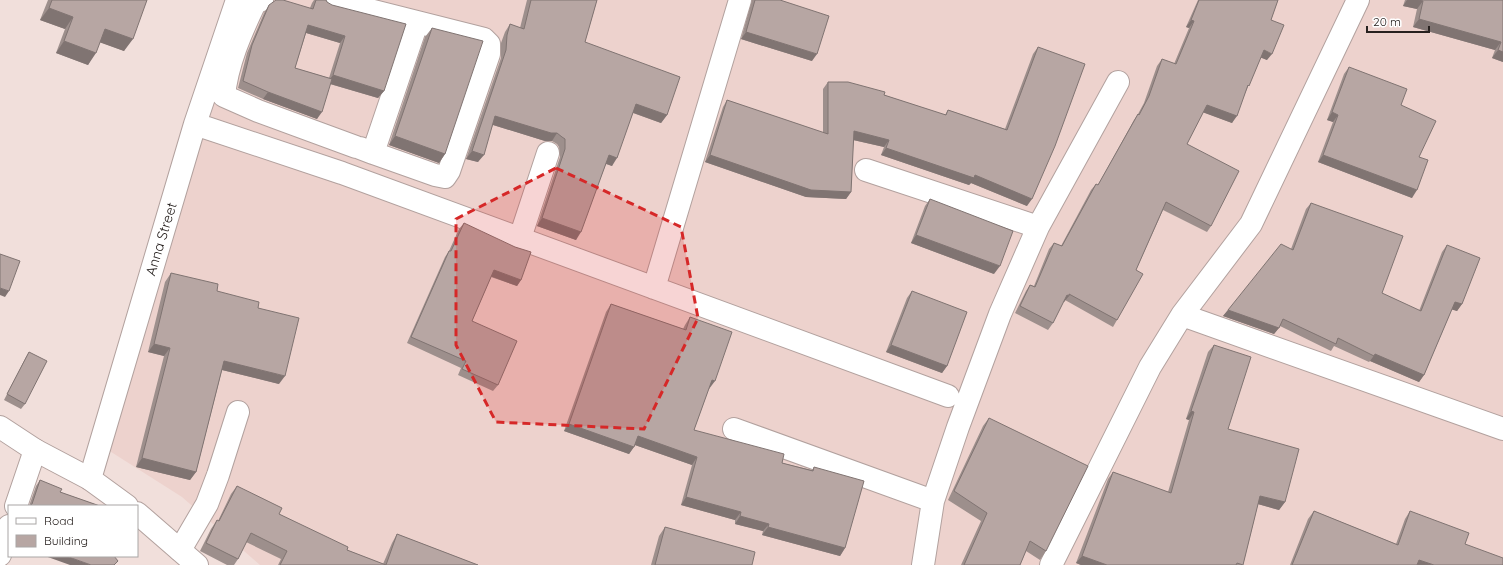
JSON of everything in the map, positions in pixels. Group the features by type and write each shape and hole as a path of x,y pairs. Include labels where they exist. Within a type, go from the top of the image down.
{"street":[{"name":"Anna Street","path":"90,479 195,124 237,0"},
{"path":"262,0 255,3 242,30 226,82 224,96 258,112 435,175 445,177 449,171 488,54 489,44 484,39 330,0"},
{"path":"654,288 740,0"},
{"path":"1051,565 1150,367 1182,315 1251,224 1358,0"},
{"path":"348,174 364,150 417,23"},
{"path":"923,565 933,501 958,427 1000,314 1038,227 1118,82"},
{"path":"195,124 348,174 948,396"},
{"path":"520,238 548,153"},
{"path":"866,170 1038,227"},
{"path":"1182,315 1503,429"},
{"path":"180,550 207,504 238,412"},
{"path":"0,428 35,450 90,479 126,505"},
{"path":"734,429 933,501"},
{"path":"16,505 35,450"},
{"path":"138,514 197,565"},
{"path":"0,555 8,529"}],"highlighted area":[{"path":"556,168 681,227 698,318 644,429 496,422 456,345 456,219"}],"shaded area":[{"path":"251,0 1503,0 1503,565 260,565 182,497 108,450 188,167"}],"building":[{"path":"52,0 147,0 133,39 105,29 96,53 64,41 73,17 49,8"},
{"path":"276,0 283,0 313,9 316,0 326,0 332,5 406,24 384,91 333,75 345,36 308,25 295,68 332,79 322,112 243,81 252,45 269,5"},
{"path":"531,0 597,0 585,42 680,77 667,115 636,104 617,158 609,155 581,232 542,218 565,149 565,139 557,133 551,133 495,116 484,155 472,151 506,50 507,35 510,24 524,29"},
{"path":"755,0 780,0 829,16 817,54 746,32"},
{"path":"1199,0 1278,0 1271,20 1284,25 1272,54 1264,50 1249,86 1248,85 1237,116 1207,105 1187,144 1239,171 1211,226 1166,202 1136,270 1143,274 1117,320 1069,294 1069,296 1067,295 1053,323 1020,306 1030,285 1035,287 1054,243 1062,246 1096,184 1098,185 1138,114 1139,115 1149,96 1162,59 1176,64 1194,21 1191,20"},
{"path":"1418,0 1503,0 1503,52 1498,50 1501,42 1419,19 1423,1"},
{"path":"432,28 483,41 445,154 395,136"},
{"path":"1038,47 1085,64 1055,146 1032,199 975,175 974,178 886,148 889,140 854,131 851,192 811,190 710,155 727,100 828,134 828,82 848,82 885,92 884,95 946,115 948,110 1007,130"},
{"path":"1349,67 1407,89 1401,105 1436,121 1419,157 1428,160 1417,190 1323,155 1338,115 1332,112"},
{"path":"930,199 1013,231 1000,266 916,235"},
{"path":"1311,203 1403,236 1382,293 1421,311 1447,245 1480,258 1462,304 1455,302 1424,375 1375,354 1374,356 1338,338 1336,344 1283,319 1279,328 1228,310 1281,244 1293,250"},
{"path":"464,223 515,247 531,252 521,280 494,270 472,321 517,341 498,385 462,369 466,361 411,337 449,251 451,251"},
{"path":"0,254 20,261 9,291 0,288"},
{"path":"171,273 218,284 217,291 259,302 258,308 299,318 285,376 224,361 196,472 142,458 170,348 154,344"},
{"path":"912,291 967,312 947,366 891,345"},
{"path":"611,304 686,330 690,317 732,332 715,381 712,380 694,430 784,454 782,463 813,471 814,467 864,481 845,548 768,527 769,524 740,516 741,512 686,497 697,457 638,436 634,447 569,424"},
{"path":"1214,345 1251,357 1228,429 1299,449 1285,502 1260,496 1243,565 1237,563 1236,565 1107,565 1082,556 1113,472 1171,493 1194,412 1191,411"},
{"path":"29,352 47,361 25,404 7,394"},
{"path":"989,418 1088,466 1046,551 1030,541 1020,565 964,565 987,513 954,491"},
{"path":"40,480 62,489 60,492 97,505 31,505"},
{"path":"237,486 282,508 279,514 348,547 347,550 386,565 280,565 287,551 251,533 238,559 206,543 217,520 219,521"},
{"path":"1314,511 1398,545 1410,511 1469,533 1465,544 1503,558 1503,565 1434,565 1419,560 1417,565 1292,565"},
{"path":"665,527 755,552 752,565 655,565"},
{"path":"397,534 478,565 386,565"},
{"path":"69,557 115,557 118,561 114,565 91,565"}]}
